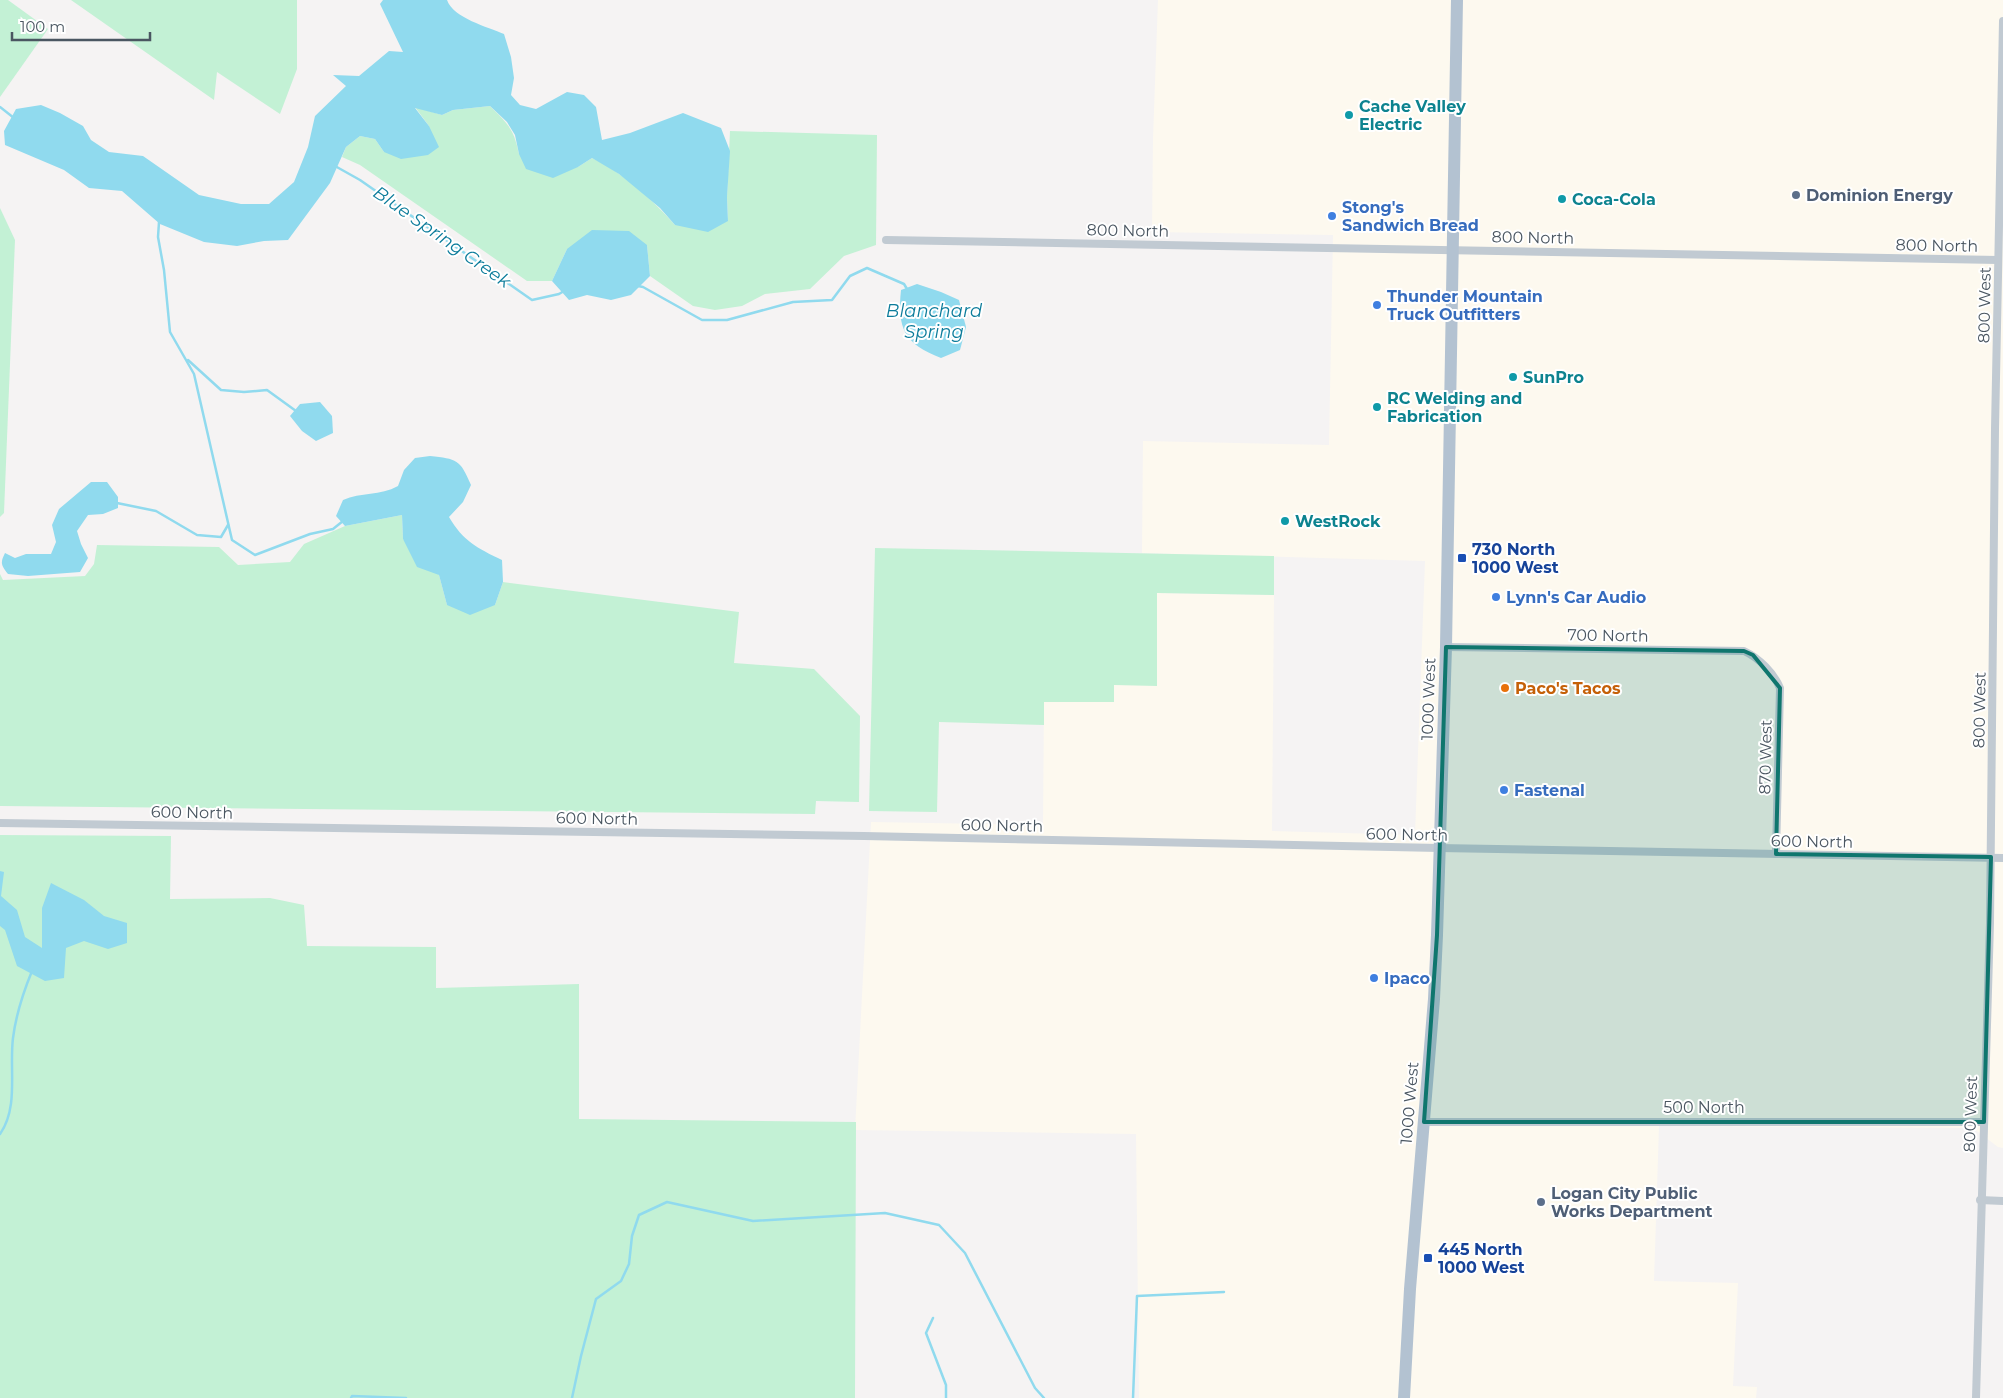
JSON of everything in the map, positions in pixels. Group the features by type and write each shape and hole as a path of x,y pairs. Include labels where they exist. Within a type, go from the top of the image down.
{"main road":[{"name":"1000 West","path":"1404,1398 1410,1289 1435,978 1446,647 1457,0"}],"street":[{"name":"800 West","path":"1976,1398 1991,858 1998,260 2003,21"},
{"name":"800 North","path":"886,240 1998,260"},
{"name":"700 North","path":"1446,647 1744,651 1753,655 1765,666"},
{"name":"870 West","path":"1765,666 1777,680 1780,688 1776,854"},
{"name":"600 North","path":"0,823 854,836 2003,858"},
{"name":"500 North","path":"1424,1122 1984,1122"},
{"path":"1980,1200 2003,1201"}],"highlighted area":[{"path":"1446,647 1744,651 1753,655 1780,688 1776,854 1991,857 1984,1122 1424,1122 1437,935"}],"shaded area":[{"path":"1158,0 2003,0 2003,1148 1998,1147 1973,1128 1659,1126 1654,1281 1738,1283 1733,1386 1757,1387 1756,1398 1139,1398 1136,1134 855,1130 871,822 1043,825 1044,702 1114,702 1114,685 1157,593 1274,595 1272,831 1415,835 1425,561 1142,553 1143,441 1329,445 1333,235 1152,232"}],"green space":[{"path":"0,0 8,0 48,29 0,97"},
{"path":"71,0 297,0 297,69 280,114 217,72 214,100"},
{"path":"490,106 509,127 515,138 519,154 578,167 592,158 615,171 636,187 675,225 728,220 727,197 730,131 877,135 876,245 844,256 810,289 765,294 742,306 715,310 693,306 650,276 647,245 567,249 552,281 527,281 360,165 342,157 346,147 360,136 375,139 384,152 429,126 415,107 442,115 453,110"},
{"path":"0,208 15,240 4,513 0,517"},
{"path":"402,515 403,539 439,575 447,605 495,605 503,582 739,612 734,663 814,669 860,716 859,802 816,801 815,814 0,806 0,574 3,580 85,576 94,564 97,545 219,547 238,565 290,562 304,544 345,526"},
{"path":"875,548 1274,556 1274,595 1157,593 1157,686 1114,685 1114,702 1044,702 1044,725 939,722 937,812 869,811"},
{"path":"0,835 171,836 170,899 270,898 304,905 307,946 436,947 436,988 579,984 579,1119 856,1122 855,1398 0,1398"}],"water":[{"path":"383,0 447,0 456,12 463,17 504,34 511,57 514,78 511,95 520,105 536,109 567,92 584,95 596,107 602,140 630,133 683,113 721,128 730,151 727,197 728,221 708,232 675,225 660,208 619,174 592,158 578,167 553,178 526,169 519,154 515,135 507,122 490,106 453,110 442,115 415,108 429,126 439,147 428,155 401,159 384,152 375,139 360,136 346,147 330,183 288,240 264,241 237,246 204,242 160,224 122,191 89,188 64,170 5,145 4,131 16,109 41,105 83,126 91,140 109,152 143,156 199,195 241,204 269,204 294,182 308,147 315,116 346,86 333,75 359,76 389,51 403,52 380,4"},
{"path":"592,230 629,231 647,245 650,276 631,295 611,300 587,295 569,300 552,281 567,249"},
{"name":"Blanchard Spring","path":"917,284 959,300 966,327 960,350 941,358 919,347 906,333 900,315 901,290"},
{"path":"320,402 332,416 333,433 316,441 302,431 290,416 300,404"},
{"path":"430,456 446,458 457,462 464,470 471,485 463,502 449,517 471,543 502,560 503,582 495,605 470,615 447,605 439,575 417,567 403,539 402,515 345,526 336,516 343,500 398,486 404,470 415,458"},
{"path":"91,482 107,482 118,497 118,508 103,514 88,515 77,531 88,558 80,572 28,576 8,574 2,564 5,553 15,558 26,554 51,554 56,542 52,525 59,509"},
{"path":"0,871 4,872 1,896 17,910 25,937 42,948 42,908 51,883 84,900 104,916 127,923 127,943 108,949 84,941 66,948 64,978 45,981 17,966 5,930 0,926"}],"waterway":[{"name":"Blue Spring Creek","path":"0,107 14,118"},
{"name":"Blue Spring Creek","path":"335,166 360,180 532,300 559,294 564,291"},
{"path":"159,222 158,237 164,270 170,332 194,374 232,540 255,555 310,534 333,529 343,521"},
{"name":"Blue Spring Creek","path":"638,286 702,320 727,320 793,302 832,300 850,276 867,268 904,284 907,289"},
{"path":"188,360 221,390 244,392 267,390 296,411"},
{"path":"117,503 156,511 197,535 221,537 228,525"},
{"path":"0,1134 6,1123 11,1100 12,1050 16,1020 32,971"},
{"path":"572,1398 596,1299 621,1281 629,1264 632,1236 639,1215 667,1202 753,1221 885,1213 939,1225 965,1253 1035,1388 1044,1398"},
{"path":"1133,1398 1137,1296 1224,1292"},
{"path":"933,1318 926,1333 946,1385 946,1398"},
{"path":"351,1398 352,1396 406,1398"}],"place":[{"name":"Cache Valley Electric","path":"1349,115"},
{"name":"Dominion Energy","path":"1796,195"},
{"name":"Coca-Cola","path":"1562,199"},
{"name":"Stong's Sandwich Bread","path":"1332,216"},
{"name":"Thunder Mountain Truck Outfitters","path":"1377,305"},
{"name":"SunPro","path":"1513,377"},
{"name":"RC Welding and Fabrication","path":"1377,407"},
{"name":"WestRock","path":"1285,521"},
{"name":"730 North 1000 West","path":"1462,558"},
{"name":"Lynn's Car Audio","path":"1496,597"},
{"name":"Paco's Tacos","path":"1505,688"},
{"name":"Fastenal","path":"1504,790"},
{"name":"Ipaco","path":"1374,978"},
{"name":"Logan City Public Works Department","path":"1541,1202"},
{"name":"445 North 1000 West","path":"1428,1258"}]}
